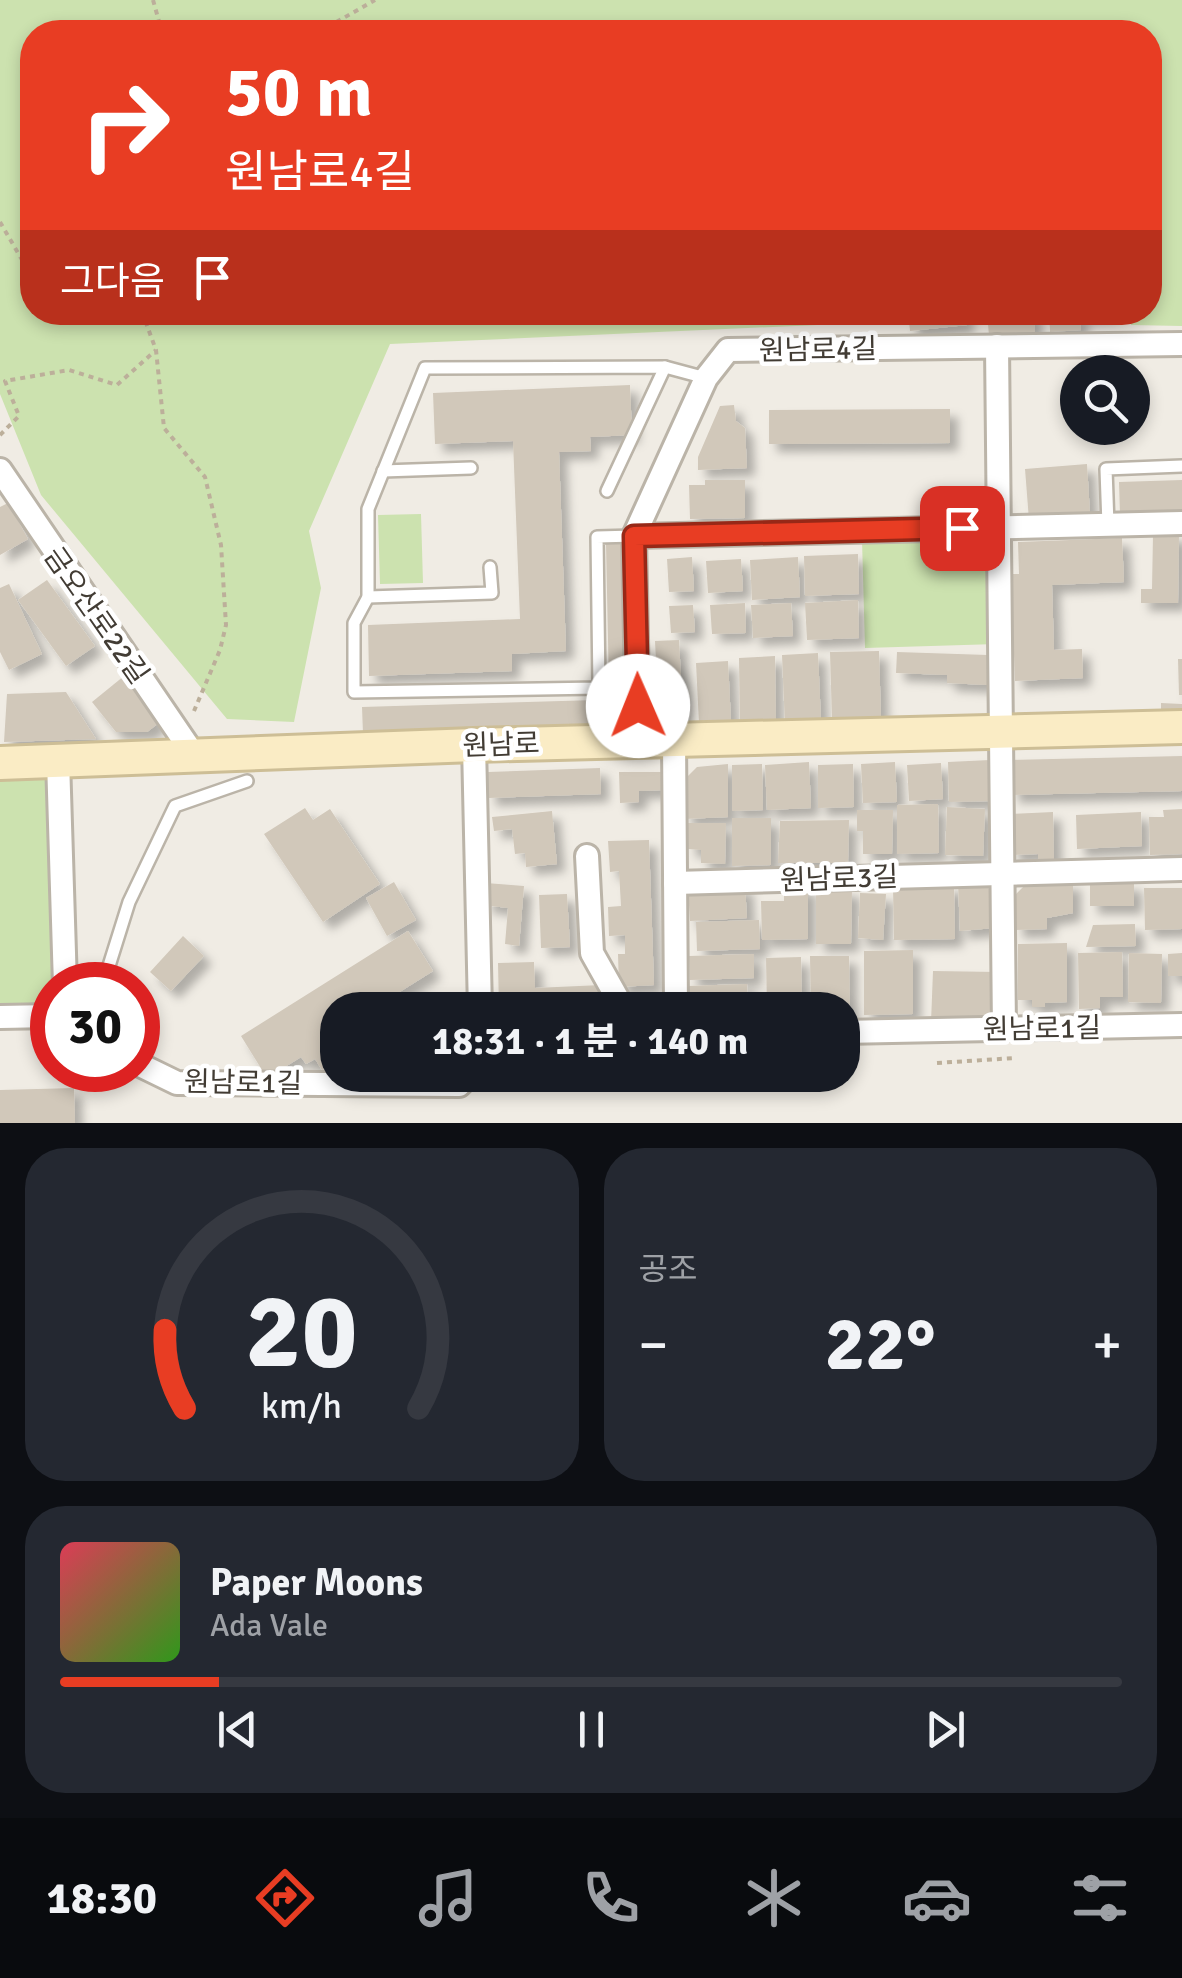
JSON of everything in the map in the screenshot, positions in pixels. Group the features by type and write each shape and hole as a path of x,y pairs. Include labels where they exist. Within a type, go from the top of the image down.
{"street":[{"name":"원남로4길","path":"638,740 634,536 706,378 728,350 1182,344"},
{"path":"997,346 1004,1029"},
{"name":"금오산로22길","path":"0,473 186,743"},
{"path":"634,536 1182,523"},
{"name":"원남로","path":"0,762 58,760 186,743 474,745 1182,727"},
{"path":"674,739 676,992"},
{"path":"474,745 480,992"},
{"path":"58,760 64,962"},
{"path":"587,856 592,953 614,992"},
{"name":"원남로3길","path":"675,883 1182,869"},
{"path":"0,1017 30,1016"},
{"name":"원남로1길","path":"860,1032 1182,1025"},
{"name":"원남로1길","path":"160,1075 177,1083 320,1084"}],"lane":[{"path":"607,491 665,367"},
{"path":"634,536 597,537 599,688 354,692 354,623 368,597 368,509 425,368 665,367 706,378"},
{"path":"1108,525 1106,469 1182,466"},
{"path":"384,470 471,468"},
{"path":"368,597 492,593 490,568"},
{"path":"111,962 129,902 175,806 247,781"}],"path":[{"path":"340,20 375,0"},
{"path":"0,222 20,256"},
{"path":"147,325 156,350 164,428 206,478 222,545 226,625 186,743"},
{"path":"0,435 19,416 4,381 69,370 117,384 156,350"},
{"path":"937,1063 1015,1058"}],"green space":[{"path":"0,0 1182,0 1182,326 1131,325 1162,325 1162,20 20,20 20,325 817,325 390,344 309,531 321,588 294,722 227,719 41,495 0,394"},
{"path":"421,514 423,583 380,584 378,515"},
{"path":"984,536 995,561 997,644 865,648 862,540"},
{"path":"58,760 64,962 30,962 30,1016 0,1017 0,763"}],"building":[{"path":"909,325 967,325 910,331"},
{"path":"988,325 1035,325 1035,332 989,336"},
{"path":"1050,325 1081,325 1081,330 1050,332"},
{"path":"630,385 632,435 590,437 591,451 559,452 566,651 512,654 512,671 369,676 368,625 520,619 513,441 435,444 433,393"},
{"path":"734,405 736,421 745,428 747,468 698,470 698,457 720,406"},
{"path":"950,409 950,443 769,444 769,410"},
{"path":"1087,464 1090,515 1029,520 1025,469"},
{"path":"705,480 745,480 745,518 690,519 689,485 705,485"},
{"path":"1182,480 1182,513 1120,515 1119,482"},
{"path":"8,503 28,539 0,555 0,507"},
{"path":"1153,534 1179,534 1178,603 1141,603 1141,589 1152,589"},
{"path":"1122,538 1124,582 1052,585 1054,650 1082,649 1083,678 1015,681 1011,574 1019,574 1018,542"},
{"path":"606,544 630,544 633,705 612,726 363,734 362,707 596,700 609,687"},
{"path":"858,554 859,594 805,596 804,556"},
{"path":"692,557 694,591 669,592 667,559"},
{"path":"798,557 800,597 752,600 750,560"},
{"path":"741,559 743,591 708,593 706,561"},
{"path":"47,580 95,646 66,666 18,600"},
{"path":"9,584 42,654 9,670 0,652 0,588"},
{"path":"858,600 859,638 807,640 805,603"},
{"path":"745,603 746,633 712,634 710,605"},
{"path":"791,603 793,636 753,638 751,605"},
{"path":"693,605 695,632 671,633 669,606"},
{"path":"679,640 683,717 659,718 655,641"},
{"path":"879,651 881,719 832,720 830,652"},
{"path":"897,652 988,655 987,685 947,683 947,675 896,673"},
{"path":"818,653 821,722 785,724 782,655"},
{"path":"775,656 776,726 740,727 739,658"},
{"path":"1178,659 1182,659 1182,695 1179,695"},
{"path":"728,661 731,722 699,724 696,663"},
{"path":"124,676 160,722 147,732 116,732 92,702"},
{"path":"66,692 96,739 4,742 7,694"},
{"path":"1161,703 1182,704 1182,713 1161,712"},
{"path":"1182,756 1182,791 1011,795 1009,760"},
{"path":"990,760 992,801 949,802 948,762"},
{"path":"809,762 811,808 767,810 765,765"},
{"path":"895,762 897,802 863,803 861,764"},
{"path":"941,763 943,799 909,801 907,765"},
{"path":"728,764 728,817 684,819 684,780 697,767"},
{"path":"762,764 763,810 732,811 732,765"},
{"path":"853,764 854,807 818,808 818,765"},
{"path":"600,768 601,794 488,798 488,772"},
{"path":"619,772 664,772 663,790 639,791 639,802 620,803"},
{"path":"938,804 939,853 897,854 897,805"},
{"path":"947,807 985,809 983,856 945,855"},
{"path":"305,808 313,820 330,809 380,884 323,922 264,834"},
{"path":"1182,809 1182,854 1150,855 1149,817 1164,817 1163,810"},
{"path":"857,810 893,810 892,854 863,854 863,831 857,831"},
{"path":"552,811 557,864 526,867 525,853 515,854 512,829 494,831 492,817"},
{"path":"1053,812 1054,861 1038,861 1038,854 1011,855 1010,814"},
{"path":"1141,812 1142,846 1077,849 1076,815"},
{"path":"732,818 771,818 771,865 732,866"},
{"path":"849,820 848,863 778,863 780,821"},
{"path":"688,823 726,823 725,864 701,863 701,850 688,849"},
{"path":"649,840 654,985 619,987 618,954 625,954 625,935 609,936 608,907 621,906 619,871 610,872 608,841"},
{"path":"985,881 993,897 994,928 960,931 958,883"},
{"path":"394,882 416,920 387,936 366,898"},
{"path":"1028,882 1073,882 1073,913 1047,918 1047,929 1015,930 1015,895"},
{"path":"486,883 524,886 519,946 505,944 508,908 484,905"},
{"path":"1090,883 1134,883 1134,906 1090,906"},
{"path":"745,885 747,918 690,921 688,888"},
{"path":"954,885 955,939 894,940 893,886"},
{"path":"784,886 808,886 808,939 762,940 761,901 784,901"},
{"path":"1144,888 1182,888 1182,929 1145,930"},
{"path":"816,889 852,889 851,944 816,944"},
{"path":"860,893 886,894 883,940 858,938"},
{"path":"567,894 570,947 541,948 539,895"},
{"path":"759,920 760,949 697,951 696,922"},
{"path":"1135,924 1136,946 1086,947 1093,925"},
{"path":"408,931 433,971 400,992 320,992 320,1067 315,1059 306,1064 301,1057 267,1078 241,1036"},
{"path":"183,936 204,956 171,991 160,981 159,962"},
{"path":"1067,943 1067,1002 1032,1007 1032,1000 1018,1000 1018,944"},
{"path":"913,950 913,1014 864,1015 864,951"},
{"path":"1122,952 1123,997 1100,997 1100,1008 1079,1009 1078,953"},
{"path":"1129,953 1162,954 1161,1003 1128,1002"},
{"path":"1182,953 1182,976 1168,976 1168,954"},
{"path":"754,954 754,978 690,980 689,956"},
{"path":"810,956 849,956 850,992 811,992"},
{"path":"801,957 802,992 767,992 766,958"},
{"path":"534,962 535,988 601,985 601,992 499,992 498,963"},
{"path":"933,971 998,972 997,1023 931,1022"},
{"path":"747,984 747,992 687,992 687,986"},
{"path":"0,1090 74,1092 75,1123 0,1123"}],"route":[{"path":"638,706 634,536 962,528"}]}
